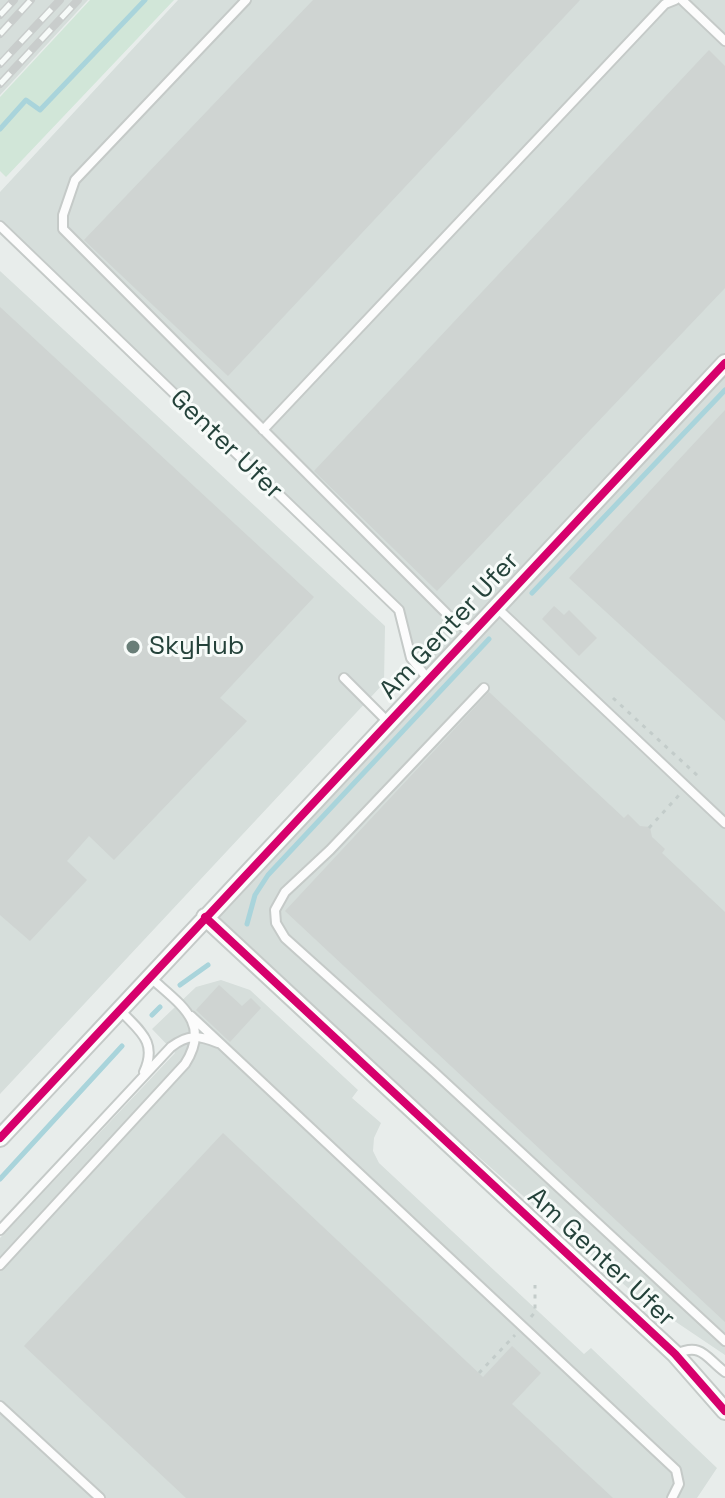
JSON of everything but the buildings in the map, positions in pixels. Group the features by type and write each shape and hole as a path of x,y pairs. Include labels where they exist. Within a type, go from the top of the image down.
{"street":[{"name":"Am Genter Ufer","path":"0,1138 725,363"},
{"name":"Am Genter Ufer","path":"205,917 675,1354 723,1406"}],"lane":[{"path":"246,0 75,180 63,215 63,229 452,619 471,632"},
{"path":"263,430 665,4 675,0"},
{"path":"682,0 725,41"},
{"name":"Genter Ufer","path":"0,226 399,610 411,658 428,679"},
{"path":"496,606 725,823"},
{"path":"344,678 388,722"},
{"path":"484,688 330,850 285,892 275,910 276,923 285,938 446,1082 725,1341"},
{"path":"150,977 676,1470 679,1484 672,1498"},
{"path":"119,1010 147,1039 149,1062 141,1080"},
{"path":"0,1265 185,1064 192,1054 196,1035 191,1016"},
{"path":"0,1230 171,1047 196,1035 226,1047"},
{"path":"675,1354 688,1348 701,1351 725,1372"},
{"path":"0,1406 100,1498"}],"shaded area":[{"path":"0,0 88,0 0,95"},
{"path":"178,0 725,0 725,1355 636,1295 205,917 428,679 414,659 397,608 0,220 0,192"},
{"name":"SkyHub","path":"0,271 385,626 384,683 0,1094"},
{"path":"221,980 250,990 358,1090 352,1098 381,1123 374,1138 373,1151 379,1163 584,1354 591,1348 717,1468 697,1498 0,1498 0,1238 175,1053 152,1029 196,987"}],"green space":[{"path":"90,0 174,0 6,177 0,171 0,97"}],"waterway":[{"path":"0,129 26,100 40,110 145,0"},
{"path":"532,593 725,390"},
{"path":"247,924 255,895 268,875 489,639"},
{"path":"180,985 208,965"},
{"path":"152,1015 160,1007"},
{"path":"0,1179 122,1046"}],"railway":[{"path":"0,15 14,0"},
{"path":"0,34 31,0"},
{"path":"0,64 60,0"},
{"path":"0,84 78,0"}],"cycle path":[{"path":"0,1138 725,363"},
{"path":"205,917 675,1354 725,1411"}],"place":[{"name":"SkyHub","path":"133,647"}]}
